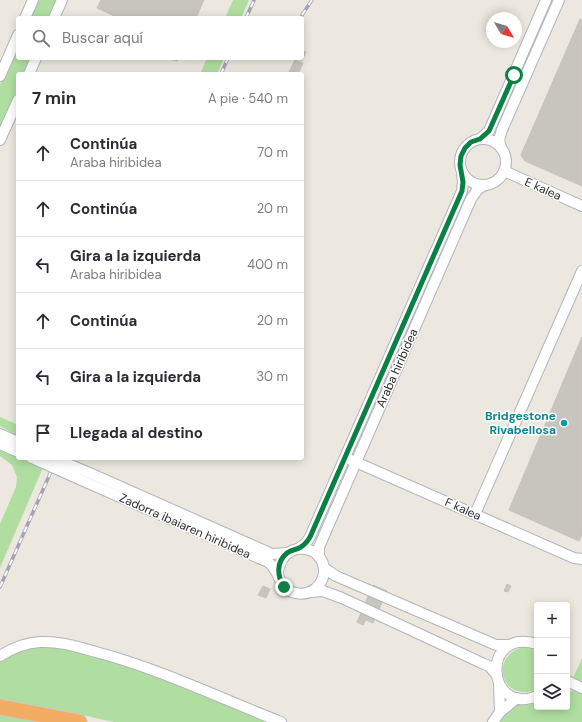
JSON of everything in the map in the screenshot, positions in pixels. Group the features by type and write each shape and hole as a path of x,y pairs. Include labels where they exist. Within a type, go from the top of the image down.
{"highway":[{"path":"0,707 79,722"}],"street":[{"path":"26,16 33,0"},
{"path":"55,16 62,0"},
{"path":"546,0 489,131 480,139 471,142 465,148 461,156 460,165 462,173 476,184 486,185 493,182 504,172 506,159 499,140 502,130 559,0"},
{"path":"0,76 16,40"},
{"path":"30,72 35,60"},
{"path":"0,140 16,104"},
{"path":"480,139 489,140 501,148"},
{"name":"E kalea","path":"504,172 582,206"},
{"name":"Araba hiribidea","path":"298,548 306,543 310,537 462,191 462,173"},
{"name":"Araba hiribidea","path":"319,557 319,547 471,198 478,189 486,185"},
{"path":"475,514 582,271"},
{"path":"0,434 16,441"},
{"path":"0,444 16,451"},
{"name":"F kalea","path":"345,457 574,558 582,559"},
{"path":"38,460 90,478"},
{"path":"58,460 90,478"},
{"name":"Zadorra ibaiaren hiribidea","path":"90,478 272,554 287,553"},
{"name":"Zadorra ibaiaren hiribidea","path":"90,478 268,562 276,568 278,574"},
{"path":"311,592 317,588 321,582 324,576 324,568 319,557 314,552 298,548 287,553 279,566 278,574 280,581 290,592 304,594 323,591 342,598 489,666 503,690 517,698 524,699 534,697"},
{"path":"324,568 336,576 496,646 528,641 534,643"},
{"path":"0,656 20,646 40,642 69,644 113,656 142,666 281,722"},
{"path":"500,712 496,665 503,650 510,645"},
{"path":"570,682 581,688"},
{"path":"570,687 581,688"},
{"path":"493,722 500,712 517,698"}],"green space":[{"path":"37,0 57,0 50,16 31,16"},
{"path":"233,0 249,0 242,16 226,16"},
{"path":"16,49 16,60 31,60 26,72 16,72 16,94 0,130 0,85"},
{"path":"206,60 223,60 218,72 201,72"},
{"path":"0,417 16,424 16,435 0,426"},
{"path":"0,451 16,457 16,460 46,460 0,568 0,524 16,487 17,477 12,465 0,456"},
{"path":"38,646 59,647 82,651 163,677 268,722 114,722 55,709 0,700 0,660 7,655"},
{"path":"525,647 534,650 534,690 525,692 515,690 508,685 504,677 503,668 506,659 513,651"},
{"path":"582,658 582,683 572,680"},
{"path":"570,691 582,693 582,722 499,722 511,705 534,704 534,710 570,710"},
{"path":"0,713 57,722 0,722"}],"building":[{"path":"101,0 204,0 197,16 115,16 97,8"},
{"path":"580,19 582,20 582,186 525,161 521,155"},
{"path":"295,60 303,63 299,72 289,72"},
{"name":"Bridgestone Rivabellosa","path":"582,337 582,534 579,541 509,510"},
{"path":"507,584 511,586 508,592 504,591"},
{"path":"373,585 387,591 373,623 366,620 363,625 357,622"},
{"path":"263,586 270,589 266,598 258,595"}],"railway":[{"path":"247,16 254,0"},
{"path":"302,15 312,0"},
{"path":"222,72 227,60"},
{"path":"0,587 56,460"}],"place":[{"name":"Bridgestone Rivabellosa","path":"564,423"}],"route":[{"path":"284,587 278,574 282,559 287,553 306,543 310,537 462,191 463,182 460,165 461,156 465,148 471,142 480,139 489,131 514,75"}]}
